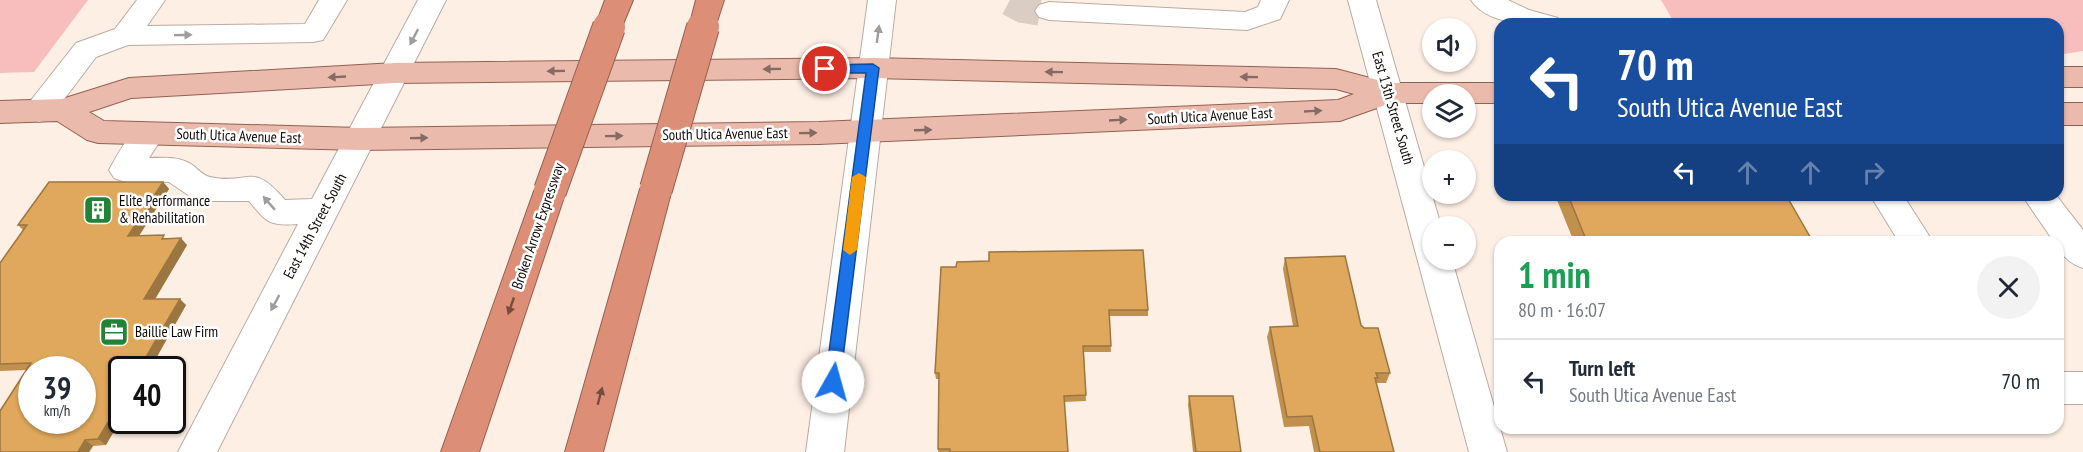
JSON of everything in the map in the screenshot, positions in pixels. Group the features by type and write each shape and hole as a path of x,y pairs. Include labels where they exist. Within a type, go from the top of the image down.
{"highway":[{"name":"Broken Arrow Expressway","path":"460,452 614,13"},
{"path":"585,452 656,189 707,13"}],"main road":[{"name":"South Utica Avenue East","path":"0,112 51,111 129,88 395,74 873,68 1336,79 1389,93 1494,93"},
{"path":"2064,77 2083,77"},
{"name":"South Utica Avenue East","path":"51,111 98,132 360,139 865,132 1340,110 1389,93"},
{"path":"2064,114 2083,114"}],"street":[{"path":"125,36 151,0"},
{"path":"51,111 86,50 125,36 314,33 333,0"},
{"name":"East 14th Street South","path":"197,452 432,0"},
{"path":"825,452 882,0"},
{"path":"1049,11 1175,9 1247,21 1270,13 1275,0"},
{"name":"East 13th Street South","path":"1362,0 1422,216"},
{"path":"1485,0 1524,18"},
{"path":"150,133 125,170 176,170 202,189 257,189 277,213 322,211"},
{"path":"1890,201 1913,236"},
{"path":"2042,201 2083,255"},
{"path":"1439,270 1485,392 1488,452"},
{"path":"2064,388 2083,388"}],"shaded area":[{"path":"0,0 88,0 34,72 0,73"},
{"path":"1661,0 2083,0 2083,51 2064,54 2064,18 1672,18"}],"building":[{"path":"49,182 163,182 128,236 164,235 162,239 181,238 144,299 180,299 147,356 108,356 108,422 98,439 85,440 78,452 0,452 0,411 18,383 18,434 96,434 96,356 18,356 18,363 0,364 0,263 27,225 18,225"},
{"path":"1570,201 1789,201 1810,236 1585,236"},
{"path":"1143,250 1148,310 1109,310 1111,346 1083,346 1086,395 1064,396 1068,452 950,452 950,449 938,449 939,373 935,373 941,267 956,267 957,262 989,261 989,252"},
{"path":"1345,256 1361,325 1364,328 1378,328 1390,373 1376,373 1378,378 1375,378 1394,452 1320,452 1312,416 1287,417 1270,327 1298,326 1285,258"},
{"path":"1189,396 1233,396 1241,452 1196,452"}],"tunnel":[{"path":"1010,0 1023,7 1049,11"}],"slow traffic":[{"path":"850,250 859,177"}],"place":[{"name":"Elite Performance & Rehabilitation","path":"98,210"},
{"name":"Baillie Law Firm","path":"114,332"}],"route":[{"path":"825,69 873,68 833,382"}]}
